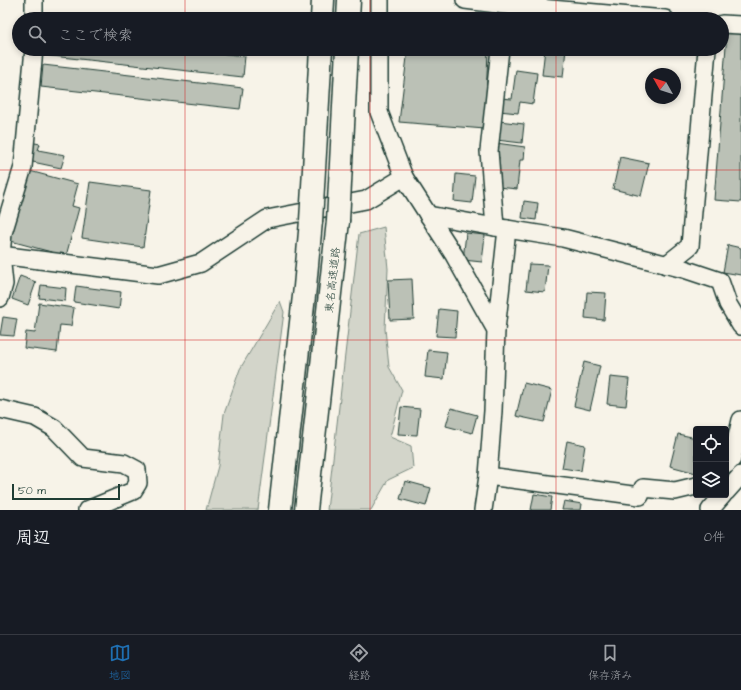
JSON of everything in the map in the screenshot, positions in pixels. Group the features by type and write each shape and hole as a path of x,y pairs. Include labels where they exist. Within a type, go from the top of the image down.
{"highway":[{"path":"322,12 323,0"},
{"path":"348,12 349,0"},
{"path":"280,510 311,221 321,56"},
{"name":"東名高速道路","path":"306,510 338,221 347,56"}],"street":[{"path":"34,0 34,12"},
{"path":"380,0 380,12"},
{"path":"465,0 504,12"},
{"path":"729,24 741,25"},
{"path":"0,298 4,284 0,255 3,233 22,167 33,56"},
{"path":"379,56 379,112 404,177 454,255 496,330"},
{"path":"483,510 488,476 493,410 501,228 489,151 499,56"},
{"path":"666,265 690,246 706,56"},
{"path":"0,255 158,275 201,263 268,219 366,200 404,177"},
{"path":"428,215 563,238 720,281 728,304 741,326"},
{"path":"0,409 35,417 54,428 83,458 124,463 137,470 138,483 133,491 87,510"},
{"path":"729,462 732,458 741,420"},
{"path":"729,489 741,475"},
{"path":"488,476 640,496 642,488 675,491 693,487"},
{"path":"710,510 720,498"}],"shaded area":[{"path":"384,227 388,269 385,329 389,367 402,390 390,437 411,446 413,468 388,480 371,510 327,510 359,234"},
{"path":"280,301 284,312 258,510 206,510 218,466 224,414 240,369"}],"building":[{"path":"729,33 741,34 741,202 714,200 725,56 729,56"},
{"path":"52,56 245,56 243,77"},
{"path":"407,56 488,56 485,129 399,122"},
{"path":"544,56 565,56 563,77 542,75"},
{"path":"43,65 243,88 240,109 41,87"},
{"path":"516,70 537,73 533,104 520,102 518,113 499,111 501,98 512,99"},
{"path":"499,121 524,124 522,143 496,140"},
{"path":"30,142 40,144 38,150 65,155 61,168 28,161"},
{"path":"496,143 525,147 524,160 520,160 517,189 498,187 500,175 497,174 499,157 495,156"},
{"path":"620,157 649,163 641,196 613,189"},
{"path":"26,170 78,184 72,206 79,208 66,256 7,240"},
{"path":"456,174 475,176 472,203 454,201"},
{"path":"90,182 151,190 143,247 82,238"},
{"path":"524,201 538,203 536,220 522,218"},
{"path":"466,233 485,235 482,262 463,260"},
{"path":"728,245 741,248 741,275 723,272"},
{"path":"529,264 548,265 545,292 526,290"},
{"path":"20,276 36,282 28,305 12,299"},
{"path":"412,279 414,319 390,320 388,280"},
{"path":"41,285 66,288 65,301 39,298"},
{"path":"76,286 121,292 119,309 74,302"},
{"path":"587,292 606,293 604,320 585,318"},
{"path":"39,303 74,308 71,326 60,325 57,352 24,348 26,332 35,333"},
{"path":"439,309 457,311 455,337 436,336"},
{"path":"3,317 17,319 14,336 0,335"},
{"path":"428,350 447,352 444,379 425,377"},
{"path":"584,362 600,366 590,410 574,406"},
{"path":"610,377 629,379 626,406 607,404"},
{"path":"524,383 552,390 544,422 516,416"},
{"path":"401,407 420,409 417,435 398,434"},
{"path":"451,408 477,415 472,433 446,426"},
{"path":"678,434 693,437 693,472 670,466"},
{"path":"567,441 585,445 581,471 562,468"},
{"path":"405,481 431,488 426,506 400,499"},
{"path":"534,494 552,497 550,510 531,510"},
{"path":"564,501 582,504 581,510 562,510"}]}
